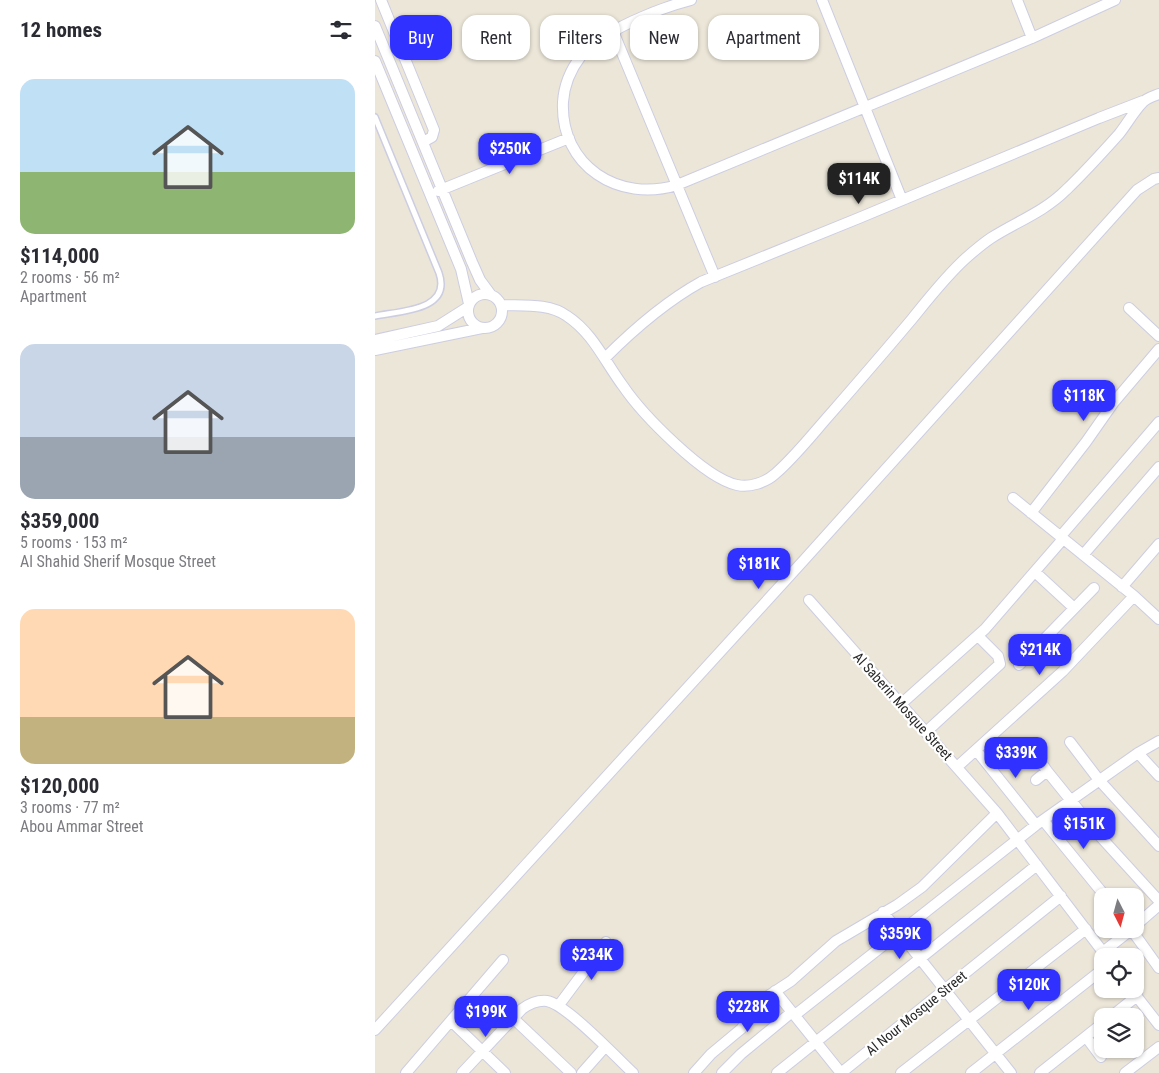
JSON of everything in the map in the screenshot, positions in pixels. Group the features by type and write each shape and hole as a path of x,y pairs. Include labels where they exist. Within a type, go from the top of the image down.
{"street":[{"path":"381,0 434,130 432,137 423,142"},
{"path":"620,28 662,9 691,0"},
{"path":"822,0 902,200"},
{"path":"1017,0 1032,38"},
{"path":"578,60 567,82 563,110 569,138 574,148 584,163 597,175 608,181 642,190 660,189 677,185 864,108 1032,38 1115,0"},
{"path":"375,26 476,271 491,295 501,305 502,310 499,320 492,327 375,350"},
{"path":"620,48 715,277"},
{"path":"375,62 461,269 471,320 482,328"},
{"path":"605,358 629,335 678,295 715,277 1159,94"},
{"path":"501,305 541,307 567,315 589,337 605,358 621,385 641,410 704,467 737,485 751,485 775,474 861,380 937,289 964,260 989,239 1051,204 1108,147 1144,101"},
{"path":"430,194 569,138"},
{"path":"375,1030 804,560 1137,190 1154,179 1159,178"},
{"path":"375,340 438,326 469,305 476,296 491,295"},
{"path":"1129,308 1159,336"},
{"path":"1031,513 1081,449 1114,402 1159,349"},
{"path":"901,704 978,636 1035,572 1159,422"},
{"path":"1083,555 1159,467"},
{"path":"1013,498 1134,596 1159,619"},
{"path":"1123,587 1159,544"},
{"path":"1035,572 1074,608"},
{"path":"1019,666 1094,588"},
{"path":"957,767 1063,671 1134,596"},
{"name":"Al Saberin Mosque Street","path":"809,600 997,813 1100,948"},
{"path":"925,732 1000,664 998,656 978,636"},
{"path":"722,1073 741,1054 899,933 1039,822 1138,753 1159,741"},
{"path":"1070,742 1099,780 1159,846"},
{"path":"976,750 1098,888"},
{"path":"1033,750 1047,771 1097,834 1159,901"},
{"path":"1138,753 1159,776"},
{"path":"1036,780 1047,771"},
{"path":"694,1073 711,1054 741,1029 761,1003 791,981 836,941 922,887 997,813"},
{"path":"777,1073 1037,865"},
{"name":"Al Nour Mosque Street","path":"841,1073 1061,896"},
{"path":"1144,918 1159,905"},
{"path":"883,912 1011,1073"},
{"path":"901,1073 1085,929"},
{"path":"1111,948 1122,938"},
{"path":"1139,938 1159,968"},
{"path":"559,1006 606,942"},
{"path":"406,1073 503,960"},
{"path":"971,1073 1094,976"},
{"path":"775,991 841,1073"},
{"path":"1119,1008 1128,998"},
{"path":"1138,998 1159,1026"},
{"path":"462,1073 522,1009 529,1004 547,1002 559,1006 633,1073"},
{"path":"513,1018 571,1073"},
{"path":"451,1021 505,1073"},
{"path":"1040,1073 1094,1030"},
{"path":"1086,1037 1094,1047"},
{"path":"582,1073 605,1047"},
{"path":"1125,1073 1159,1047"}],"lane":[{"path":"375,117 439,273 441,283 437,297 427,306 375,316"}]}
